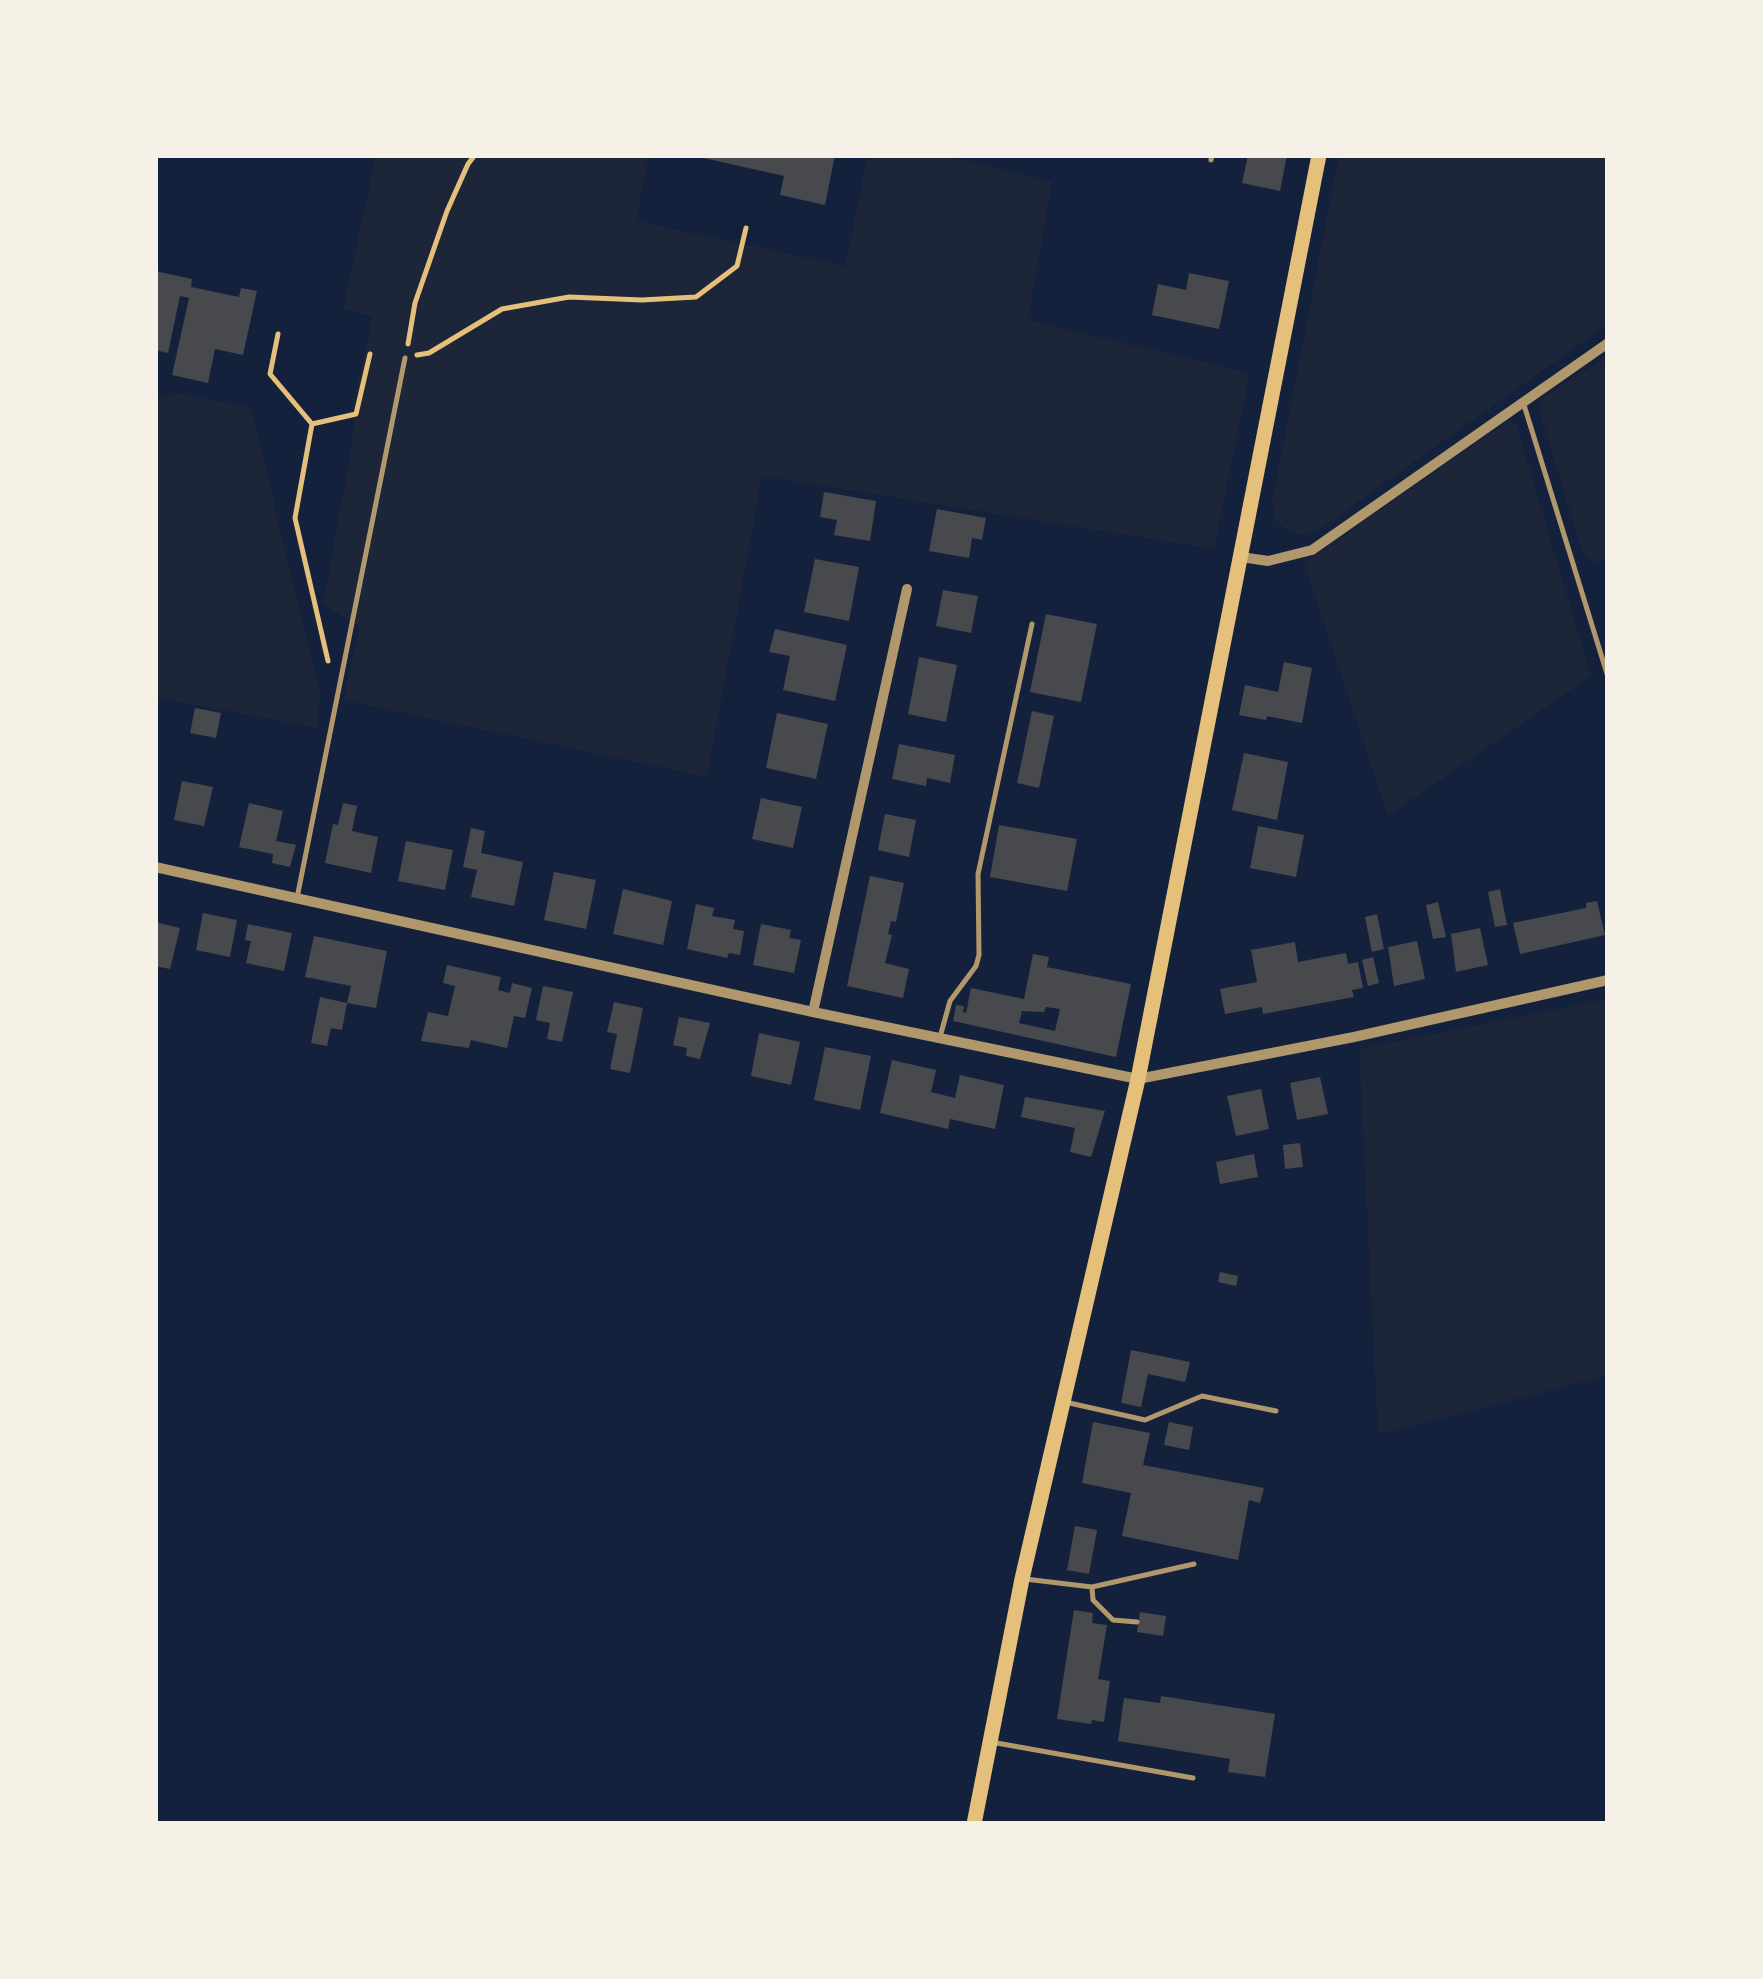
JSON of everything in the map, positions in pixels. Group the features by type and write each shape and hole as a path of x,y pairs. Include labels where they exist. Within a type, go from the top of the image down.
{"main road":[{"path":"974,1824 1022,1579 1138,1079 1318,155"}],"street":[{"path":"1241,557 1268,561 1312,550 1608,343"},
{"path":"813,1012 907,589"},
{"path":"155,867 940,1040 1138,1079 1354,1037 1608,980"}],"lane":[{"path":"297,898 406,358"},
{"path":"1523,402 1608,677"},
{"path":"940,1040 950,1001 976,966 979,955 978,874 1032,624"},
{"path":"1062,1401 1145,1420 1202,1396 1276,1411"},
{"path":"1022,1579 1092,1587 1194,1564"},
{"path":"1092,1587 1093,1600 1113,1620 1136,1622"},
{"path":"988,1742 1192,1778"}],"path":[{"path":"475,155 440,229 415,303 406,358 429,353 502,309 569,297 696,297 737,266 746,228"},
{"path":"278,334 270,374 312,424"},
{"path":"312,424 356,414 370,354"},
{"path":"312,424 295,518 331,673 342,674"}],"shaded area":[{"path":"376,155 649,155 636,221 845,266 868,155 941,155 1052,182 1028,320 1250,373 1214,549 762,476 707,777 343,700 360,627 323,604 372,316 343,309"},
{"path":"1339,155 1608,155 1608,324 1321,528 1302,535 1286,530 1275,519 1272,503"},
{"path":"1608,356 1608,559 1595,562 1583,555 1539,409 1541,399"},
{"path":"171,392 251,408 320,694 318,728 155,697 155,395 170,396"},
{"path":"1508,421 1516,424 1591,676 1388,816 1304,563"},
{"path":"1608,999 1608,1376 1378,1434 1359,1049"}],"building":[{"path":"690,155 835,155 825,205 780,195 784,176"},
{"path":"1248,155 1287,155 1280,191 1242,183"},
{"path":"155,271 192,279 191,287 239,297 241,288 257,291 243,355 215,349 208,383 172,375 189,298 180,296 168,353 155,350"},
{"path":"1189,273 1229,281 1219,329 1152,315 1158,284 1186,290"},
{"path":"824,492 876,501 870,541 834,535 837,520 820,517"},
{"path":"937,509 986,518 982,540 972,538 969,558 929,551"},
{"path":"815,559 859,567 849,621 804,612"},
{"path":"943,590 978,596 971,633 936,626"},
{"path":"1046,614 1097,624 1081,702 1030,692"},
{"path":"775,629 847,645 835,701 783,690 790,656 769,652"},
{"path":"919,657 957,665 946,722 908,714"},
{"path":"1284,662 1312,668 1302,723 1239,715 1245,685 1278,692"},
{"path":"195,708 221,713 216,738 190,733"},
{"path":"1032,711 1054,716 1039,788 1017,783"},
{"path":"777,713 828,724 816,779 766,768"},
{"path":"899,744 955,755 950,783 927,778 926,786 892,779"},
{"path":"1244,753 1288,762 1277,820 1232,810"},
{"path":"182,781 213,787 204,826 174,820"},
{"path":"761,798 802,807 793,848 752,839"},
{"path":"249,803 283,811 276,841 296,845 290,867 272,863 273,854 239,847"},
{"path":"343,803 357,806 352,831 378,837 371,873 325,863 333,824 338,825"},
{"path":"885,814 916,820 909,857 878,850"},
{"path":"999,825 1077,839 1067,891 990,877"},
{"path":"1258,826 1304,835 1296,877 1250,868"},
{"path":"471,828 485,831 481,853 523,862 514,906 471,897 477,870 463,867"},
{"path":"406,841 453,850 445,890 398,881"},
{"path":"554,872 596,880 586,929 544,920"},
{"path":"870,876 904,883 896,922 891,921 885,963 909,969 903,998 847,986"},
{"path":"623,889 672,901 663,945 613,934"},
{"path":"1500,889 1507,925 1495,927 1488,892"},
{"path":"1597,901 1605,935 1520,954 1513,923 1586,908 1586,903"},
{"path":"1438,902 1446,937 1433,939 1426,905"},
{"path":"696,904 714,908 712,916 735,920 733,929 744,931 740,955 729,953 727,958 687,949"},
{"path":"203,913 237,920 230,957 196,950"},
{"path":"1377,914 1384,949 1372,952 1365,917"},
{"path":"155,922 180,928 170,969 155,966"},
{"path":"248,924 292,933 284,971 246,963 251,941 245,940"},
{"path":"761,924 791,930 789,938 801,940 794,973 753,965"},
{"path":"1480,928 1488,965 1456,972 1451,934"},
{"path":"314,936 387,951 376,1008 347,1003 351,986 305,977"},
{"path":"1417,941 1425,979 1394,986 1388,947"},
{"path":"1295,942 1298,962 1346,953 1348,964 1358,962 1363,988 1352,990 1354,997 1263,1014 1262,1007 1225,1014 1220,989 1257,982 1251,950"},
{"path":"1033,954 1049,957 1047,967 1131,984 1116,1057 953,1021 956,1005 964,1006 966,1013 971,988 1024,999","holes":["1060,1009 1055,1031 1019,1023 1022,1011"]},
{"path":"1373,957 1379,983 1368,986 1362,960"},
{"path":"447,965 501,977 498,990 510,993 512,983 532,988 525,1018 514,1016 507,1048 471,1040 469,1048 421,1041 428,1012 448,1016 455,986 443,983"},
{"path":"543,986 573,992 562,1042 547,1039 550,1023 536,1020"},
{"path":"320,997 347,1003 342,1030 331,1028 327,1046 311,1043"},
{"path":"614,1002 643,1008 630,1073 610,1069 617,1034 607,1032"},
{"path":"679,1017 710,1023 700,1059 686,1056 687,1048 673,1045"},
{"path":"759,1033 800,1042 791,1085 751,1076"},
{"path":"825,1047 871,1056 860,1110 814,1100"},
{"path":"892,1060 936,1070 931,1092 955,1098 960,1075 1004,1085 995,1129 950,1119 948,1129 880,1113"},
{"path":"1320,1077 1328,1114 1297,1120 1290,1083"},
{"path":"1261,1089 1269,1129 1236,1136 1227,1096"},
{"path":"1025,1097 1105,1111 1091,1157 1070,1152 1075,1128 1021,1117"},
{"path":"1300,1143 1303,1167 1285,1169 1283,1145"},
{"path":"1254,1154 1258,1177 1220,1184 1216,1162"},
{"path":"1220,1272 1238,1276 1236,1286 1218,1282"},
{"path":"1131,1350 1190,1362 1185,1382 1148,1374 1141,1407 1121,1403"},
{"path":"1093,1422 1150,1433 1143,1465 1264,1488 1260,1503 1249,1500 1238,1560 1122,1536 1131,1493 1082,1483"},
{"path":"1169,1422 1193,1427 1189,1450 1164,1445"},
{"path":"1075,1526 1097,1530 1089,1574 1067,1570"},
{"path":"1074,1610 1093,1613 1092,1623 1107,1625 1098,1679 1110,1681 1104,1722 1057,1719"},
{"path":"1140,1612 1166,1616 1163,1636 1137,1632"},
{"path":"1161,1696 1275,1714 1265,1777 1228,1772 1230,1759 1118,1741 1124,1698 1160,1703"}]}
